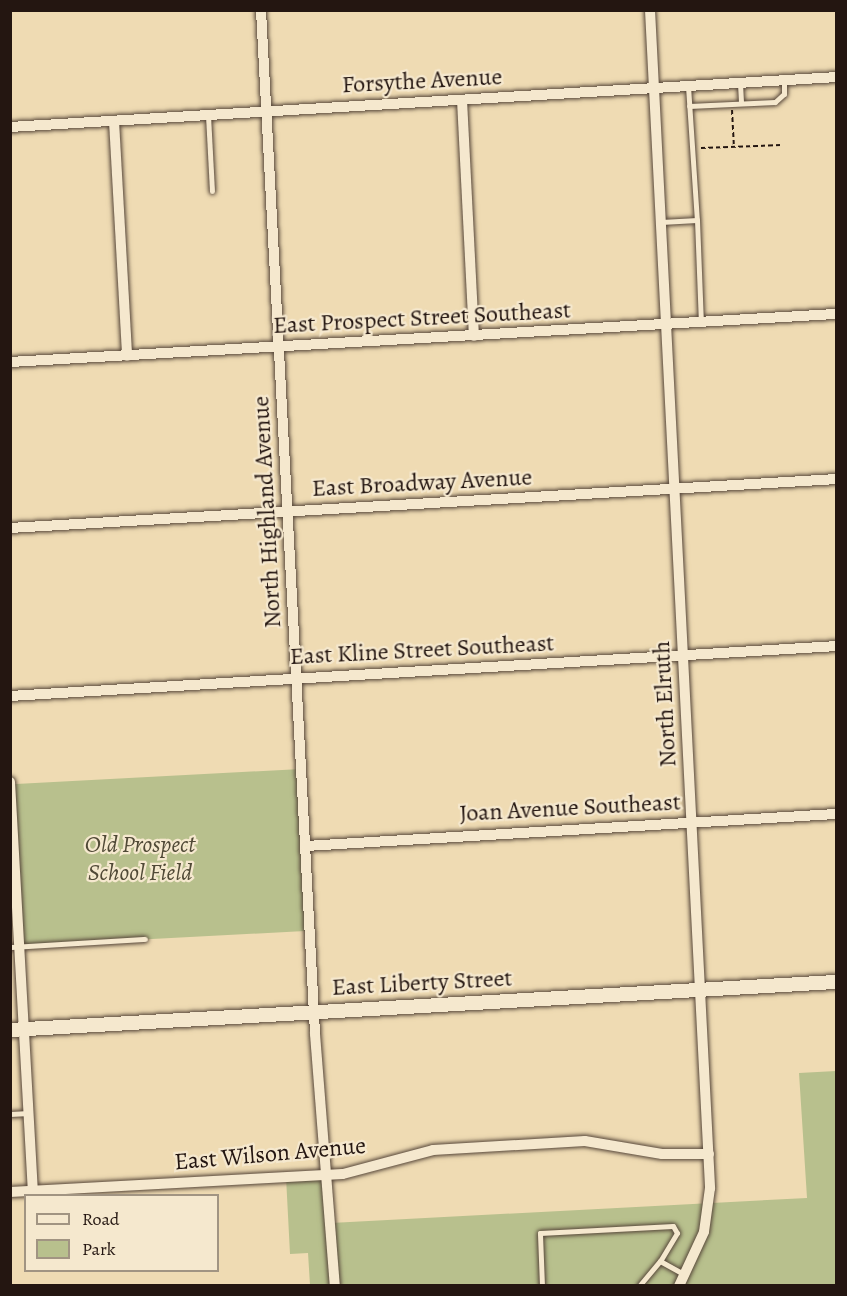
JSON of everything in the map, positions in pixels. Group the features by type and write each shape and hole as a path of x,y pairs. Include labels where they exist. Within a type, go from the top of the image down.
{"street":[{"name":"North Highland Avenue","path":"261,10 314,1012 328,1175 334,1286"},
{"name":"North Elruth","path":"650,10 709,1154 709,1209 679,1286"},
{"name":"Forsythe Avenue","path":"10,127 837,77"},
{"path":"462,100 474,336"},
{"path":"114,121 127,356"},
{"name":"East Prospect Street Southeast","path":"10,362 837,314"},
{"name":"East Broadway Avenue","path":"10,528 837,479"},
{"name":"East Kline Street Southeast","path":"10,696 837,646"},
{"path":"10,783 17,1030 28,1113 33,1191"},
{"name":"Joan Avenue Southeast","path":"306,846 837,814"},
{"name":"East Liberty Street","path":"17,1030 837,982"},
{"name":"East Wilson Avenue","path":"10,1192 328,1175 433,1150 573,1141 612,1142 662,1154 709,1154"}],"lane":[{"path":"689,106 781,99 784,80"},
{"path":"740,83 741,103"},
{"path":"688,86 701,322"},
{"path":"208,115 212,191"},
{"path":"660,222 697,220"},
{"path":"15,947 145,939"},
{"path":"10,1114 28,1113"},
{"path":"542,1286 540,1233 676,1227 660,1261 639,1286"},
{"path":"660,1261 685,1275"}],"path":[{"path":"732,110 735,147"},
{"path":"701,148 781,145"}],"green space":[{"name":"Old Prospect School Field","path":"301,769 309,931 20,946 11,784"},
{"path":"836,1071 836,1285 310,1285 308,1253 290,1254 286,1177 328,1175 331,1223 807,1198 799,1073"}]}
